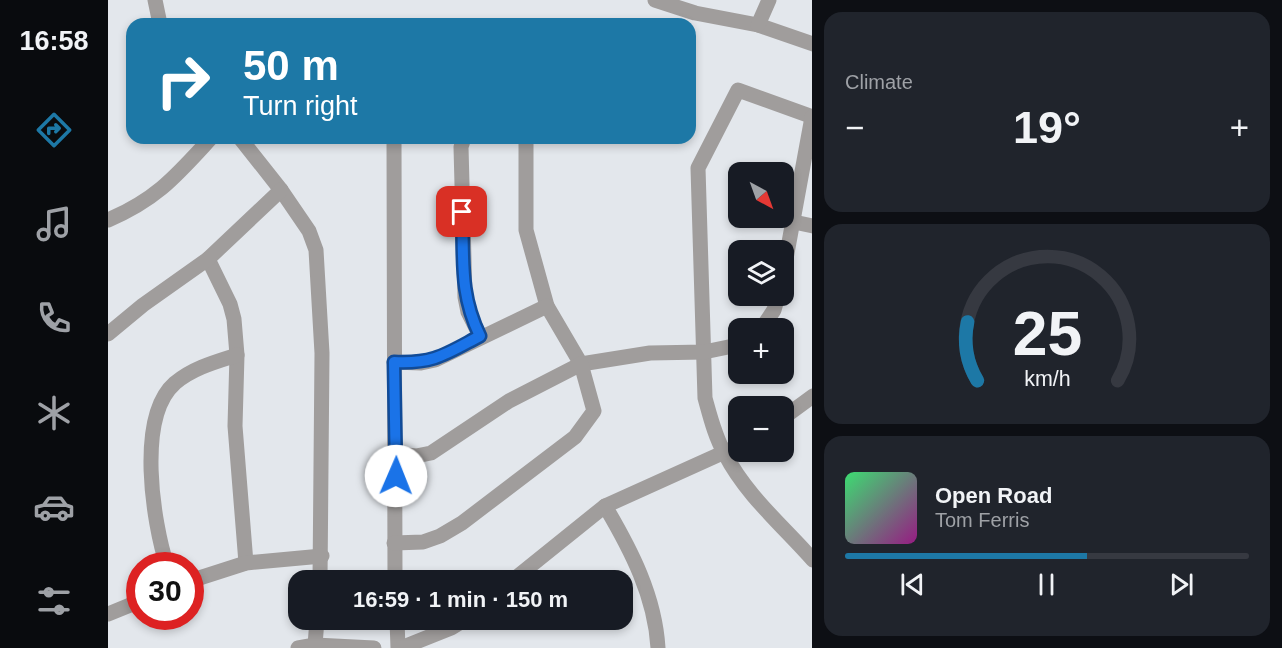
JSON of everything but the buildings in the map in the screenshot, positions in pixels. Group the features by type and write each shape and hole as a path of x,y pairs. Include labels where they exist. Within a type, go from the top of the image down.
{"street":[{"path":"155,0 158,18"},
{"path":"655,0 694,13 758,25 812,44"},
{"path":"758,25 769,0"},
{"path":"728,444 705,398 698,168 738,90 812,117 800,172 794,222 812,226"},
{"path":"108,220 154,196 172,181 206,144"},
{"path":"245,144 281,189 309,231 316,250 320,272 321,570"},
{"path":"394,144 394,362 397,454 395,570"},
{"path":"462,144 465,297 468,312 480,336"},
{"path":"394,543 423,542 440,536 485,506 575,436 594,411 581,364 548,306 526,230 526,144"},
{"path":"108,334 143,305 208,259 281,189"},
{"path":"208,259 230,304 237,355 235,426 246,563"},
{"path":"394,362 421,363 435,360 480,336 548,306"},
{"path":"397,454 416,456 431,453 509,401 581,364 650,353 704,352 728,347"},
{"path":"164,552 152,495 153,417 173,385 202,366 237,355"},
{"path":"794,410 812,397"},
{"path":"525,570 605,506 728,451"},
{"path":"736,462 745,486 812,559"},
{"path":"605,506 630,548 646,587 658,648"},
{"path":"204,576 246,563 322,556"},
{"path":"108,614 126,607"},
{"path":"315,645 316,630"},
{"path":"398,630 399,648 441,630"},
{"path":"298,648 315,645 375,648"}],"route":[{"path":"396,476 394,362 421,363 435,360 480,336 468,312 465,297 462,212"}]}
